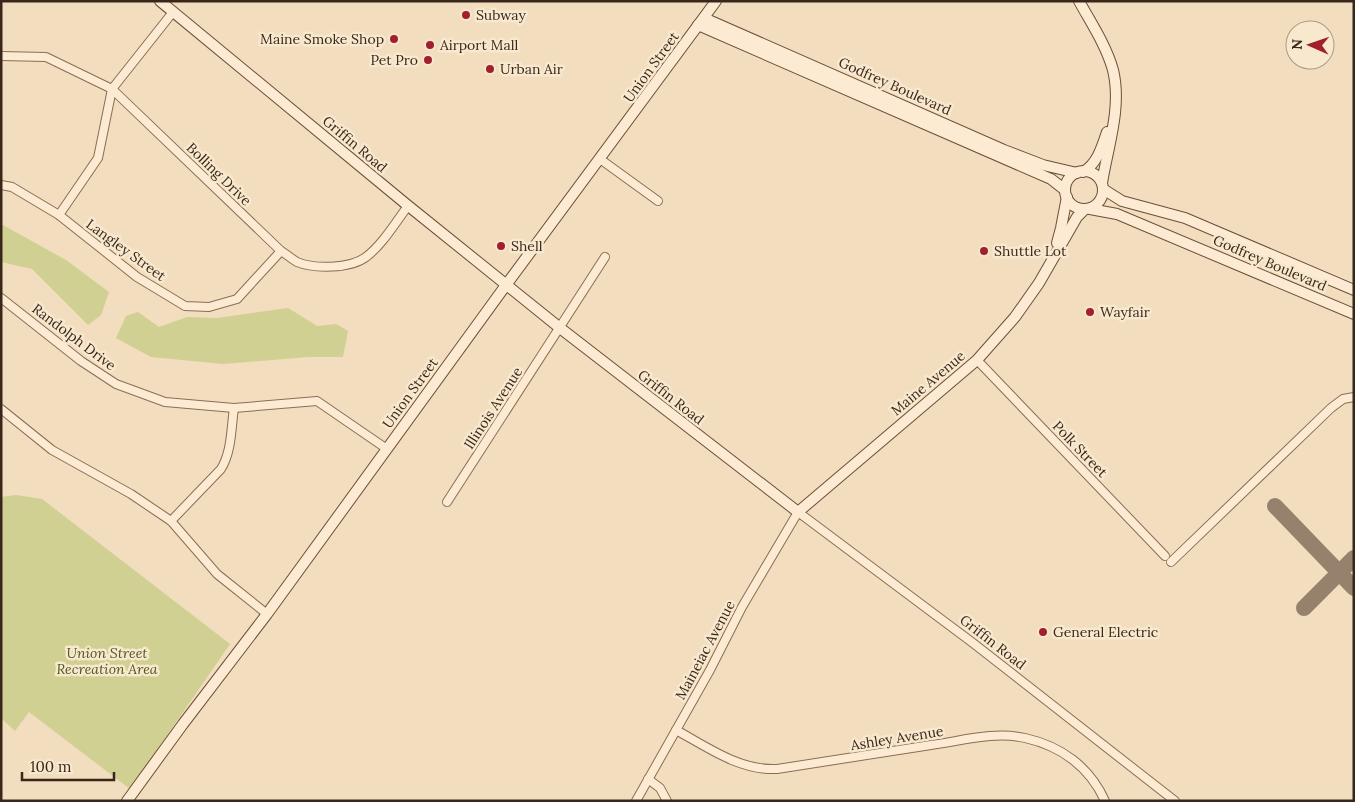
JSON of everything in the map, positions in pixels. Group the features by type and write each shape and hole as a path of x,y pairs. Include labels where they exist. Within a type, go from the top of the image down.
{"street":[{"name":"Griffin Road","path":"160,1 408,206 560,328 798,512 973,643 1175,801"},
{"name":"Union Street","path":"127,801 267,614 506,285 716,1"},
{"path":"1079,1 1100,38 1112,69 1115,83 1115,105 1102,199 1095,206 1088,209 1074,207 1066,194 1069,180 1090,168 1099,151 1115,105"},
{"path":"59,215 98,158 112,89 174,12"},
{"name":"Godfrey Boulevard","path":"701,22 1004,150 1043,164 1080,172"},
{"name":"Godfrey Boulevard","path":"701,22 1051,180 1066,194"},
{"name":"Bolling Drive","path":"1,56 46,57 112,89 281,251 297,262 320,267 343,265 364,258 376,247 408,206"},
{"path":"600,159 658,201"},
{"path":"1080,172 1094,174 1103,186"},
{"name":"Langley Street","path":"1,185 12,187 59,215 137,277 185,306 209,307 237,299 281,251"},
{"name":"Godfrey Boulevard","path":"1103,186 1122,201 1185,218 1354,290"},
{"name":"Maine Avenue","path":"1055,256 1066,194"},
{"name":"Godfrey Boulevard","path":"1088,209 1117,214 1354,314"},
{"name":"Maine Avenue","path":"798,512 977,360 1015,317 1039,283 1077,217 1088,209"},
{"name":"Illinois Avenue","path":"447,502 605,257"},
{"name":"Randolph Drive","path":"1,298 81,361 116,384 165,402 234,408 317,400 386,449"},
{"name":"Polk Street","path":"977,360 1168,559 1331,408 1343,399 1354,397"},
{"path":"172,521 221,469 225,462 229,451 234,408"},
{"path":"1,409 52,450 131,494 172,521 217,574 267,614"},
{"name":"Maineiac Avenue","path":"636,801 710,670 742,607 798,512"},
{"name":"Ashley Avenue","path":"676,730 738,763 765,770 777,770 988,736 1024,737 1056,748 1067,755 1089,774 1105,801"},
{"path":"648,779 660,788 667,801"}],"green space":[{"path":"1,224 66,260 109,292 101,315 88,325 32,269 1,262"},
{"path":"288,308 317,326 336,324 348,331 343,357 308,357 223,364 151,357 116,338 126,316 138,312 159,327 187,317 217,318"},
{"name":"Union Street Recreation Area","path":"16,495 42,499 230,644 130,789 29,712 15,731 1,718 1,497"}],"taxiway":[{"path":"1275,506 1354,588"},
{"path":"1304,608 1354,558"}],"place":[{"name":"Subway","path":"466,15"},
{"name":"Maine Smoke Shop","path":"394,39"},
{"name":"Airport Mall","path":"430,45"},
{"name":"Pet Pro","path":"428,60"},
{"name":"Urban Air","path":"490,69"},
{"name":"Shell","path":"501,246"},
{"name":"Shuttle Lot","path":"984,251"},
{"name":"Wayfair","path":"1090,312"},
{"name":"General Electric","path":"1043,632"}]}
